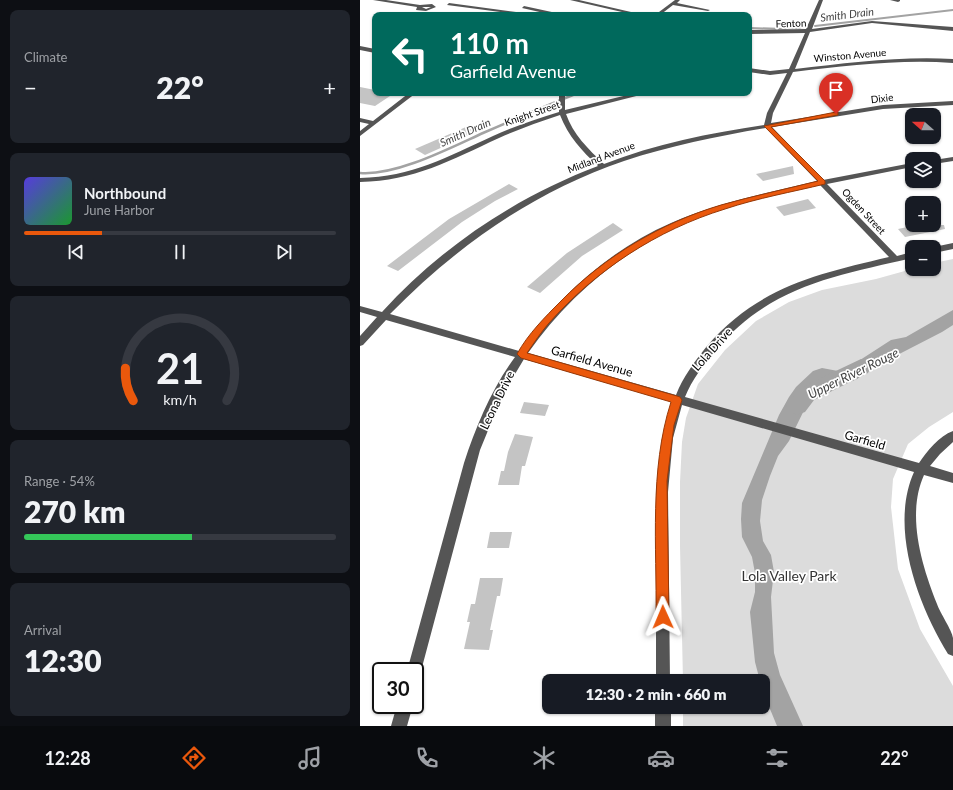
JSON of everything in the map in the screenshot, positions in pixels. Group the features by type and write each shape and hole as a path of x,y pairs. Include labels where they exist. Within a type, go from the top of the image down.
{"street":[{"path":"375,0 420,8 415,12"},
{"path":"572,0 628,12"},
{"path":"661,12 678,0"},
{"path":"767,126 770,113 822,0"},
{"path":"892,0 898,1"},
{"path":"449,4 502,12"},
{"path":"673,4 708,10"},
{"path":"517,12 526,5 549,12"},
{"name":"Fenton","path":"752,32 835,29 872,22 953,29"},
{"path":"360,48 372,50"},
{"name":"Winston Avenue","path":"752,70 770,73 878,60 922,59 953,61"},
{"path":"752,76 770,73"},
{"path":"360,134 409,96"},
{"path":"562,96 564,120 577,140 602,166"},
{"name":"Knight Street","path":"360,180 391,178 415,172 516,129 563,113 633,96"},
{"name":"Dixie","path":"767,126 861,110 920,104 953,103"},
{"path":"360,120 374,123"},
{"name":"Midland Avenue","path":"360,342 383,315 432,267 486,226 544,193 602,166 641,153 681,142 767,126"},
{"name":"Ogden Street","path":"767,126 823,182 855,219 896,259"},
{"path":"941,161 953,159"},
{"name":"Leona Drive","path":"416,662 468,467 483,426 498,392 521,354 545,322 598,271 636,245 671,227 722,207 823,182 905,166"},
{"path":"941,249 953,246"},
{"name":"Lola Drive","path":"663,674 662,481 669,425 677,400 691,372 711,347 740,319 760,305 789,290 810,282 905,257"},
{"name":"Garfield Avenue","path":"360,308 770,426"},
{"name":"Garfield","path":"770,426 953,478"},
{"path":"953,436 940,445 927,459 921,469 912,491 910,512 914,552 929,603 938,624 953,649"},
{"path":"399,726 402,714"},
{"path":"663,714 663,726"}],"green space":[{"name":"Lola Valley Park","path":"953,259 953,412 929,427 908,444 893,479 891,507 898,569 920,629 953,686 953,726 683,726 683,714 770,714 770,674 683,674 680,546 680,482 682,442 686,418 698,384 725,350 756,321 789,302 822,290 876,279 905,271 905,276 941,276 941,262"}],"water":[{"path":"953,310 953,325 942,332 874,367 850,382 831,379 823,382 811,396 789,441 778,456 762,500 760,521 763,541 771,555 774,572 771,597 774,653 780,675 803,726 777,726 770,709 770,674 758,674 755,662 750,612 755,592 755,573 752,557 742,537 742,503 779,415 796,387 813,371 822,368 838,371 857,362 891,340 906,337"}],"building":[{"path":"360,87 372,89 372,96 390,96 375,106 360,103"},
{"path":"466,127 476,132 425,155 415,149"},
{"path":"793,166 794,174 763,181 756,174"},
{"path":"509,184 518,189 495,201 462,222 398,271 387,266 449,219"},
{"path":"808,199 816,208 784,216 776,207"},
{"path":"613,223 623,230 582,256 540,293 527,287 567,253"},
{"path":"941,225 944,225 945,229 941,230"},
{"path":"905,228 905,232 930,232 905,237 898,229"},
{"path":"524,402 549,405 545,416 520,413"},
{"path":"515,434 533,437 525,466 522,466 519,485 498,485 501,471 504,471 508,452"},
{"path":"490,532 512,532 509,548 487,548"},
{"path":"480,578 503,578 500,596 497,596 490,630 493,630 489,650 464,649 470,622 467,622 471,604 475,604"}],"waterway":[{"name":"Smith Drain","path":"815,26 953,10"},
{"name":"Smith Drain","path":"752,28 785,29 805,27"},
{"name":"Smith Drain","path":"360,173 374,173 390,170 423,160 571,96"},
{"name":"Upper River Rouge","path":"797,406 807,394 861,367"}],"route":[{"path":"663,617 662,481 669,425 677,400 662,394 521,354 545,322 563,303 598,271 636,245 701,214 755,198 823,182 767,126 836,114"}]}
